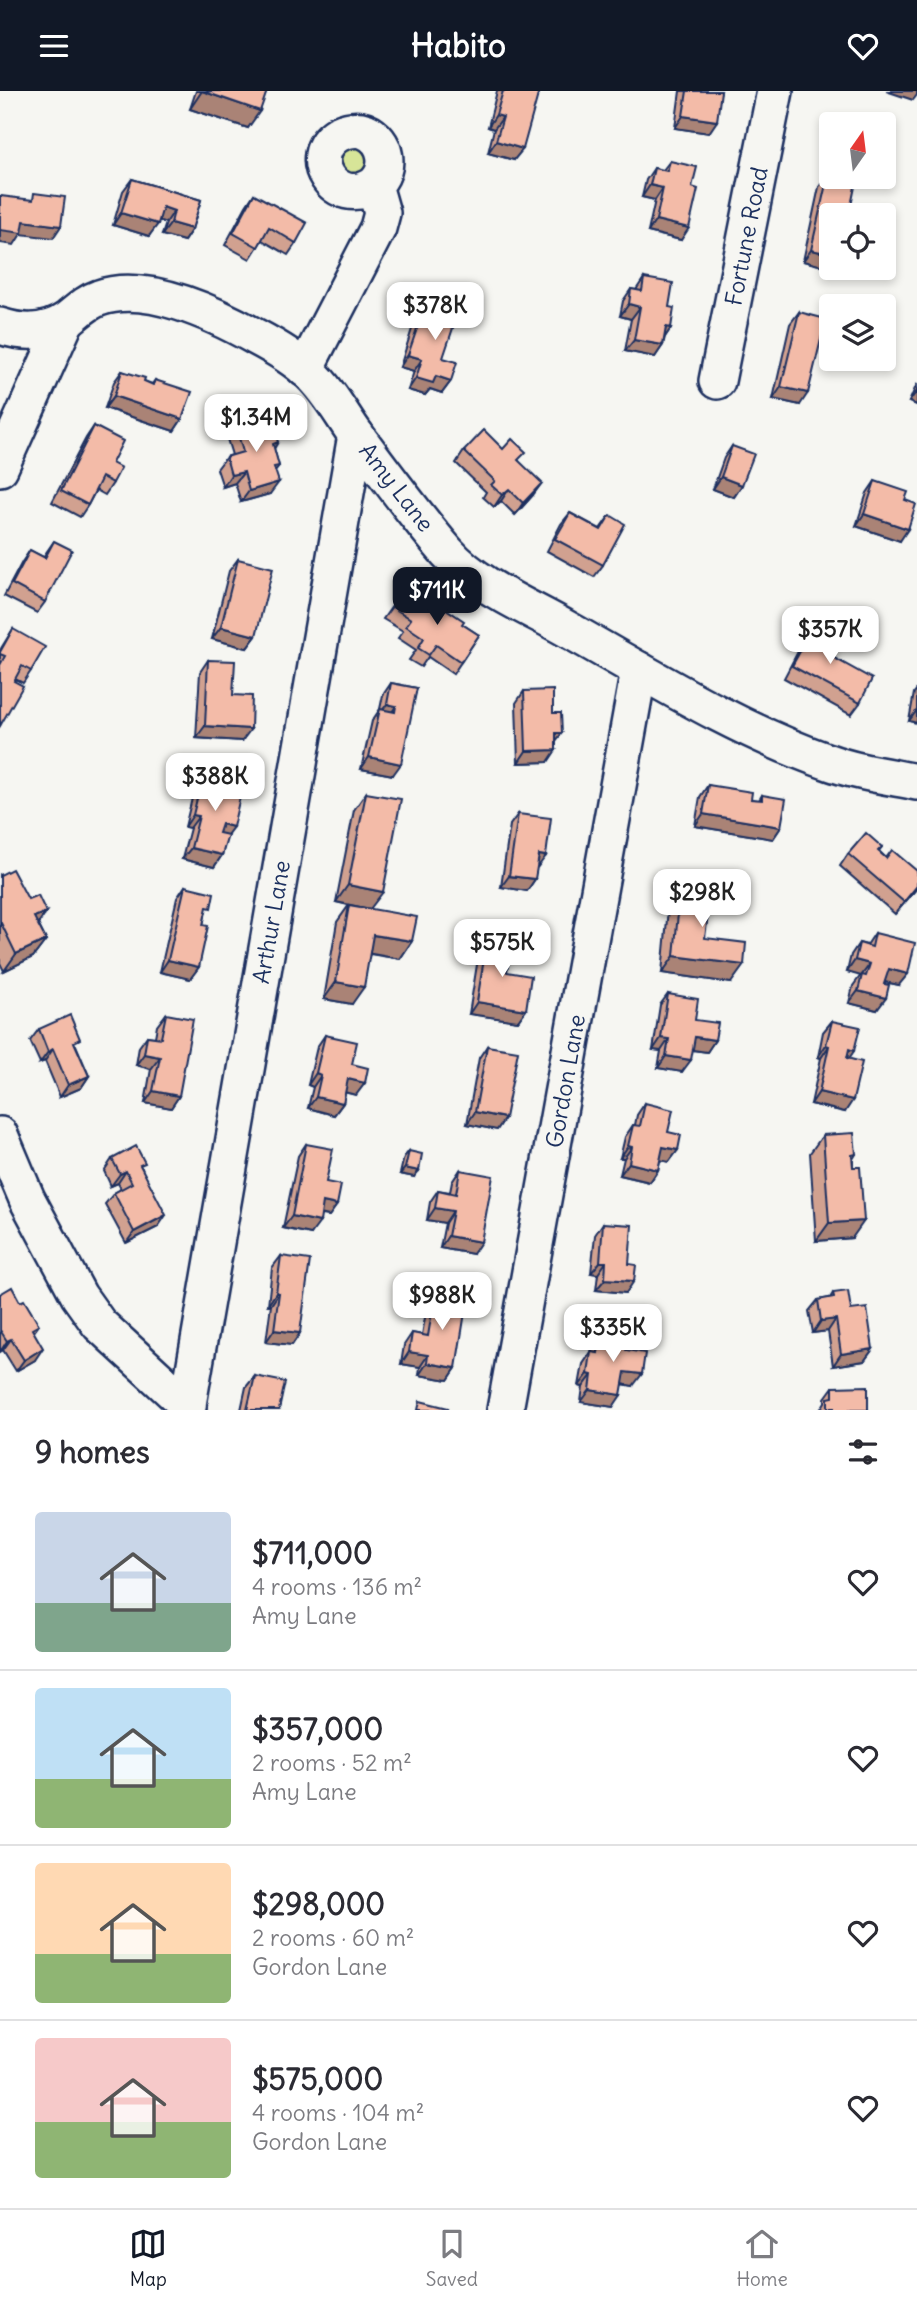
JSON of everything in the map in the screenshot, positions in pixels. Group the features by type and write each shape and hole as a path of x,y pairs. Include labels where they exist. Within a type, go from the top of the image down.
{"street":[{"name":"Fortune Road","path":"717,381 775,91"},
{"path":"305,369 379,228 382,213 374,185"},
{"name":"Amy Lane","path":"0,326 22,332 51,329 66,321 87,303 101,297 135,293 179,303 238,327 276,348 305,369 331,397 356,435 434,535 463,568 483,582 729,719 808,754 860,771 917,782"},
{"path":"0,468 66,321"},
{"name":"Arthur Lane","path":"188,1408 356,435"},
{"name":"Gordon Lane","path":"505,1410 639,670"},
{"path":"0,1135 27,1199 79,1296 99,1324 188,1408"}],"green space":[{"path":"354,140 375,162 350,182 334,155"}],"building":[{"path":"202,91 267,91 260,111"},
{"path":"503,91 539,91 523,149 496,141 503,117 496,115"},
{"path":"687,91 721,91 717,121 683,116"},
{"path":"670,161 697,167 692,187 698,189 689,228 656,220 663,188 650,185 654,168 667,171"},
{"path":"132,179 201,200 192,229 171,223 174,211 163,207 158,224 121,213"},
{"path":"825,189 855,189 852,203 822,203"},
{"path":"34,193 65,197 61,226 24,221 22,233 0,230 0,196 33,200"},
{"path":"254,194 307,223 296,243 269,227 258,247 233,233"},
{"path":"819,215 819,252 811,250"},
{"path":"644,278 673,283 669,307 674,308 671,328 666,327 663,345 634,340 640,307 629,304 631,289 642,291"},
{"path":"435,298 460,307 443,358 457,362 451,381 436,376 433,383 416,378 422,359 408,355 421,317 428,319"},
{"path":"799,312 819,317 819,348 808,393 781,387"},
{"path":"122,371 145,378 144,381 153,385 155,380 192,392 182,419 114,396"},
{"path":"270,416 278,442 273,444 279,466 274,467 279,482 249,491 244,472 231,475 226,457 243,452 236,427"},
{"path":"94,426 123,441 112,463 121,468 113,483 102,477 88,505 61,491"},
{"path":"484,430 503,449 512,439 526,452 518,460 542,483 523,503 509,489 502,495 491,485 495,481 464,451"},
{"path":"732,446 754,454 742,485 721,477"},
{"path":"875,481 908,492 905,500 916,504 908,529 864,514"},
{"path":"570,513 601,530 610,515 625,524 603,565 555,539"},
{"path":"54,541 72,550 45,602 12,584 30,550 45,558"},
{"path":"238,559 273,568 256,636 221,627"},
{"path":"402,592 422,605 425,600 441,610 443,607 479,635 461,662 436,645 429,655 418,648 424,638 406,626 411,619 392,607"},
{"path":"814,626 837,639 829,655 872,679 860,703 792,666"},
{"path":"13,629 45,647 31,671 22,666 14,681 23,686 0,726 0,665 5,656 0,652"},
{"path":"208,660 235,661 233,695 252,696 251,729 205,726"},
{"path":"391,683 417,688 401,764 369,757 380,709 395,712 396,706 387,704"},
{"path":"553,690 553,713 561,713 562,733 556,733 556,750 526,751 524,691"},
{"path":"203,774 243,784 233,827 222,824 219,833 228,835 222,855 191,848 199,816 193,815"},
{"path":"708,785 752,792 751,799 762,800 762,795 786,799 781,827 703,814"},
{"path":"366,793 401,799 383,892 348,885"},
{"path":"518,814 551,818 546,856 539,855 535,879 509,876"},
{"path":"866,833 882,847 878,851 886,858 892,850 917,871 917,886 904,902 848,854"},
{"path":"12,869 28,899 38,895 46,912 34,917 46,940 16,954 0,921 0,875"},
{"path":"681,881 712,885 705,938 746,943 744,965 674,956"},
{"path":"185,886 214,893 203,925 208,926 199,967 168,960"},
{"path":"349,905 417,917 412,941 373,935 364,987 336,982"},
{"path":"875,933 915,943 908,974 889,969 884,984 889,985 886,998 858,991 862,975 866,976 870,964 855,960 859,943 872,947"},
{"path":"487,940 512,944 507,972 531,976 526,1010 477,1002"},
{"path":"668,994 698,999 695,1020 718,1023 715,1040 695,1037 691,1060 666,1056 669,1039 661,1038"},
{"path":"166,1014 193,1019 179,1096 153,1091 160,1057 144,1054 147,1036 161,1038"},
{"path":"70,1015 80,1039 74,1042 89,1076 68,1085 53,1049 48,1052 39,1029"},
{"path":"832,1021 860,1027 854,1051 849,1049 847,1058 862,1062 853,1100 819,1092"},
{"path":"325,1035 357,1042 352,1064 368,1068 365,1083 348,1079 343,1103 316,1097 321,1075 316,1073"},
{"path":"487,1046 518,1051 505,1118 475,1112"},
{"path":"645,1103 673,1110 668,1132 681,1135 678,1150 663,1147 658,1170 629,1163 632,1147 628,1146 633,1125 640,1126"},
{"path":"854,1133 856,1154 852,1155 853,1167 860,1167 864,1221 829,1223 823,1135"},
{"path":"306,1144 333,1149 326,1182 341,1185 337,1205 323,1202 320,1222 292,1216"},
{"path":"136,1146 145,1163 140,1165 166,1215 134,1232 114,1193 132,1183 126,1171 120,1174 112,1159"},
{"path":"409,1151 422,1154 419,1171 405,1168"},
{"path":"460,1170 493,1176 481,1242 448,1236 453,1211 435,1208 438,1190 456,1194"},
{"path":"603,1223 632,1225 629,1264 636,1265 634,1281 605,1279 606,1262 600,1262"},
{"path":"281,1256 310,1260 300,1333 274,1330"},
{"path":"12,1287 20,1302 24,1300 39,1325 32,1329 43,1348 24,1360 11,1339 7,1341 0,1330 0,1294"},
{"path":"848,1291 851,1310 867,1308 873,1349 841,1354 836,1319 821,1321 818,1300 834,1297 833,1293"},
{"path":"435,1294 467,1300 456,1368 427,1363 428,1355 409,1352 412,1333 428,1336"},
{"path":"601,1332 628,1336 626,1350 645,1353 642,1374 625,1372 621,1395 590,1390 592,1375 588,1374 591,1352 598,1353"},
{"path":"255,1376 285,1382 279,1410 247,1410"},
{"path":"868,1386 868,1410 828,1408 828,1398 833,1397 833,1387"},
{"path":"420,1401 448,1408 418,1410"}]}
